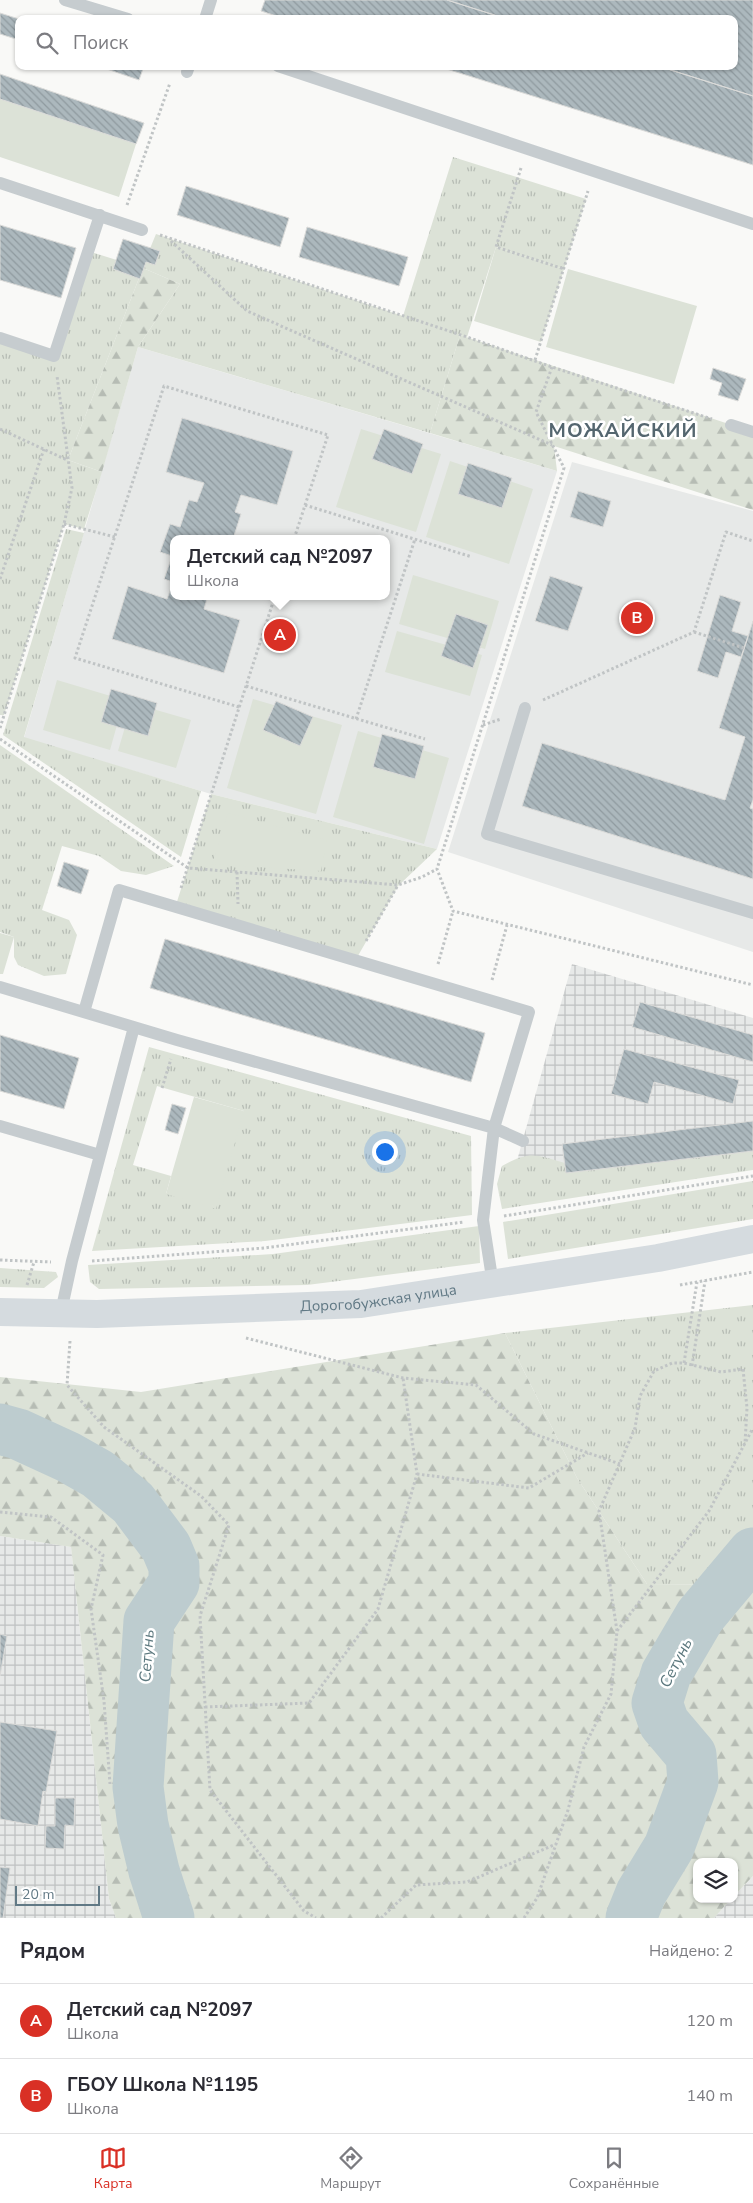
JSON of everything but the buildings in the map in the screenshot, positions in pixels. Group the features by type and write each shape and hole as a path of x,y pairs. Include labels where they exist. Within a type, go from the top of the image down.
{"street":[{"name":"Дорогобужская улица","path":"0,1312 97,1314 361,1304 658,1258 753,1239"}],"lane":[{"path":"65,0 115,15"},
{"path":"206,15 211,0"},
{"path":"290,70 753,224"},
{"path":"0,183 142,230"},
{"path":"0,338 54,356 100,215"},
{"path":"731,425 753,432"},
{"path":"525,708 487,834 753,913"},
{"path":"84,1012 119,890 529,1012 494,1128 483,1220 493,1284"},
{"path":"0,987 177,1040 494,1128 523,1141"},
{"path":"61,1312 72,1261 134,1027"},
{"path":"0,1126 100,1155"}],"path":[{"path":"122,222 172,76"},
{"path":"527,150 496,247 564,269"},
{"path":"535,360 594,172"},
{"path":"142,230 731,425"},
{"path":"169,238 247,311 554,446 564,468 437,869 453,911 438,966"},
{"path":"0,728 2,715 64,524 72,488 54,356"},
{"path":"552,367 536,412 564,468"},
{"path":"239,707 75,658 164,386 328,435 295,535"},
{"path":"0,429 68,460"},
{"path":"0,579 44,449"},
{"path":"305,505 472,557"},
{"path":"64,524 114,537"},
{"path":"694,632 726,532 753,541"},
{"path":"356,719 415,539"},
{"path":"175,908 275,600"},
{"path":"483,725 632,661 694,632 744,648"},
{"path":"246,686 424,739"},
{"path":"0,739 188,868 398,886 437,869"},
{"path":"237,872 238,926"},
{"path":"355,961 398,886"},
{"path":"453,911 753,985"},
{"path":"492,983 506,925"},
{"path":"162,1088 177,1040"},
{"path":"0,1260 34,1262 72,1261 264,1248 483,1220 753,1176"},
{"path":"26,1288 34,1262"},
{"path":"692,1366 705,1281"},
{"path":"684,1363 697,1282"},
{"path":"71,1338 68,1385 104,1427 201,1496 229,1525 200,1616 210,1790 304,1911 316,1918"},
{"path":"245,1338 403,1378 476,1385 534,1434 620,1464"},
{"path":"524,1918 537,1898 568,1810 584,1747 611,1694 617,1631 599,1511 635,1428 640,1396 654,1371 672,1363 684,1363 721,1372 743,1369 747,1408 744,1445"},
{"path":"205,1706 309,1703 378,1609 417,1474 403,1378"},
{"path":"617,1631 709,1511 753,1428"},
{"path":"417,1474 529,1488 588,1453"},
{"path":"0,1512 51,1517 103,1555 91,1609 104,1701 110,1784"},
{"path":"381,1918 416,1885 467,1882 556,1844"}],"shaded area":[{"path":"138,347 557,471 437,849 211,794 24,738"},
{"path":"572,462 753,511 753,952 448,852"},
{"path":"572,964 753,1018 753,1152 511,1182"},
{"path":"0,1536 71,1547 109,1899 116,1918 0,1918"},
{"path":"753,1876 753,1918 714,1918 727,1903 738,1903 738,1892"}],"green space":[{"path":"0,99 136,144 119,197 0,157"},
{"path":"453,157 586,199 564,269 496,247 467,337 460,335 430,433 138,347 180,284 143,268 68,460 102,472 84,529 64,524 4,715 0,715 0,338 54,355 88,251 142,268 156,234 403,316"},
{"path":"496,247 564,269 541,342 474,321"},
{"path":"143,268 180,284 138,347 102,472 68,460"},
{"path":"568,269 697,306 674,384 546,347"},
{"path":"460,335 753,432 753,510 554,446 557,471 430,433"},
{"path":"361,429 441,454 416,532 336,507"},
{"path":"450,461 533,489 509,564 426,537"},
{"path":"66,529 84,533 24,737 201,791 181,857 3,735"},
{"path":"413,575 499,601 485,649 399,624"},
{"path":"397,631 482,655 470,696 385,672"},
{"path":"57,680 124,700 110,750 43,730"},
{"path":"253,699 342,725 316,814 227,788"},
{"path":"132,703 191,720 176,768 118,751"},
{"path":"358,731 449,758 424,844 333,817"},
{"path":"0,745 174,866 146,875 121,871 99,856 62,846 42,910 69,920 77,935 66,974 44,976 18,965 14,957 14,937 0,932"},
{"path":"211,794 437,849 398,886 355,961 175,908"},
{"path":"228,813 327,840 321,871 212,864"},
{"path":"0,933 14,937 3,974 0,974"},
{"path":"149,1047 471,1136 472,1215 265,1241 92,1251","holes":["157,1086 244,1111 166,1194 171,1176 133,1165"]},
{"path":"194,1097 244,1111 216,1209 166,1194"},
{"path":"753,1151 753,1170 502,1209 497,1184 502,1166 527,1156 540,1156 565,1163 566,1173"},
{"path":"753,1181 753,1219 508,1259 503,1222"},
{"path":"479,1226 480,1263 307,1285 99,1289 90,1282 88,1265 273,1254"},
{"path":"0,1268 56,1272 58,1277 44,1288 0,1287"},
{"path":"753,1305 753,1585 647,1584 577,1478 505,1333"},
{"path":"505,1333 577,1478 647,1584 753,1585 753,1876 738,1892 738,1858 693,1858 693,1903 727,1903 714,1918 116,1918 109,1899 71,1547 0,1536 0,1377 141,1392"}],"waterway":[{"name":"Сетунь","path":"0,1429 18,1434 68,1457 98,1474 133,1503 166,1547 174,1566 174,1583 149,1621 138,1787 143,1825 154,1871 169,1918"},
{"name":"Сетунь","path":"631,1918 641,1893 669,1847 693,1782 691,1755 664,1723 657,1703 666,1674 700,1616 753,1553"}],"place":[{"name":"ГБОУ Школа №1195","path":"637,618"},
{"name":"Детский сад №2097","path":"280,635"}],"district":[{"name":"МОЖАЙСКИЙ","path":"623,430"}]}
